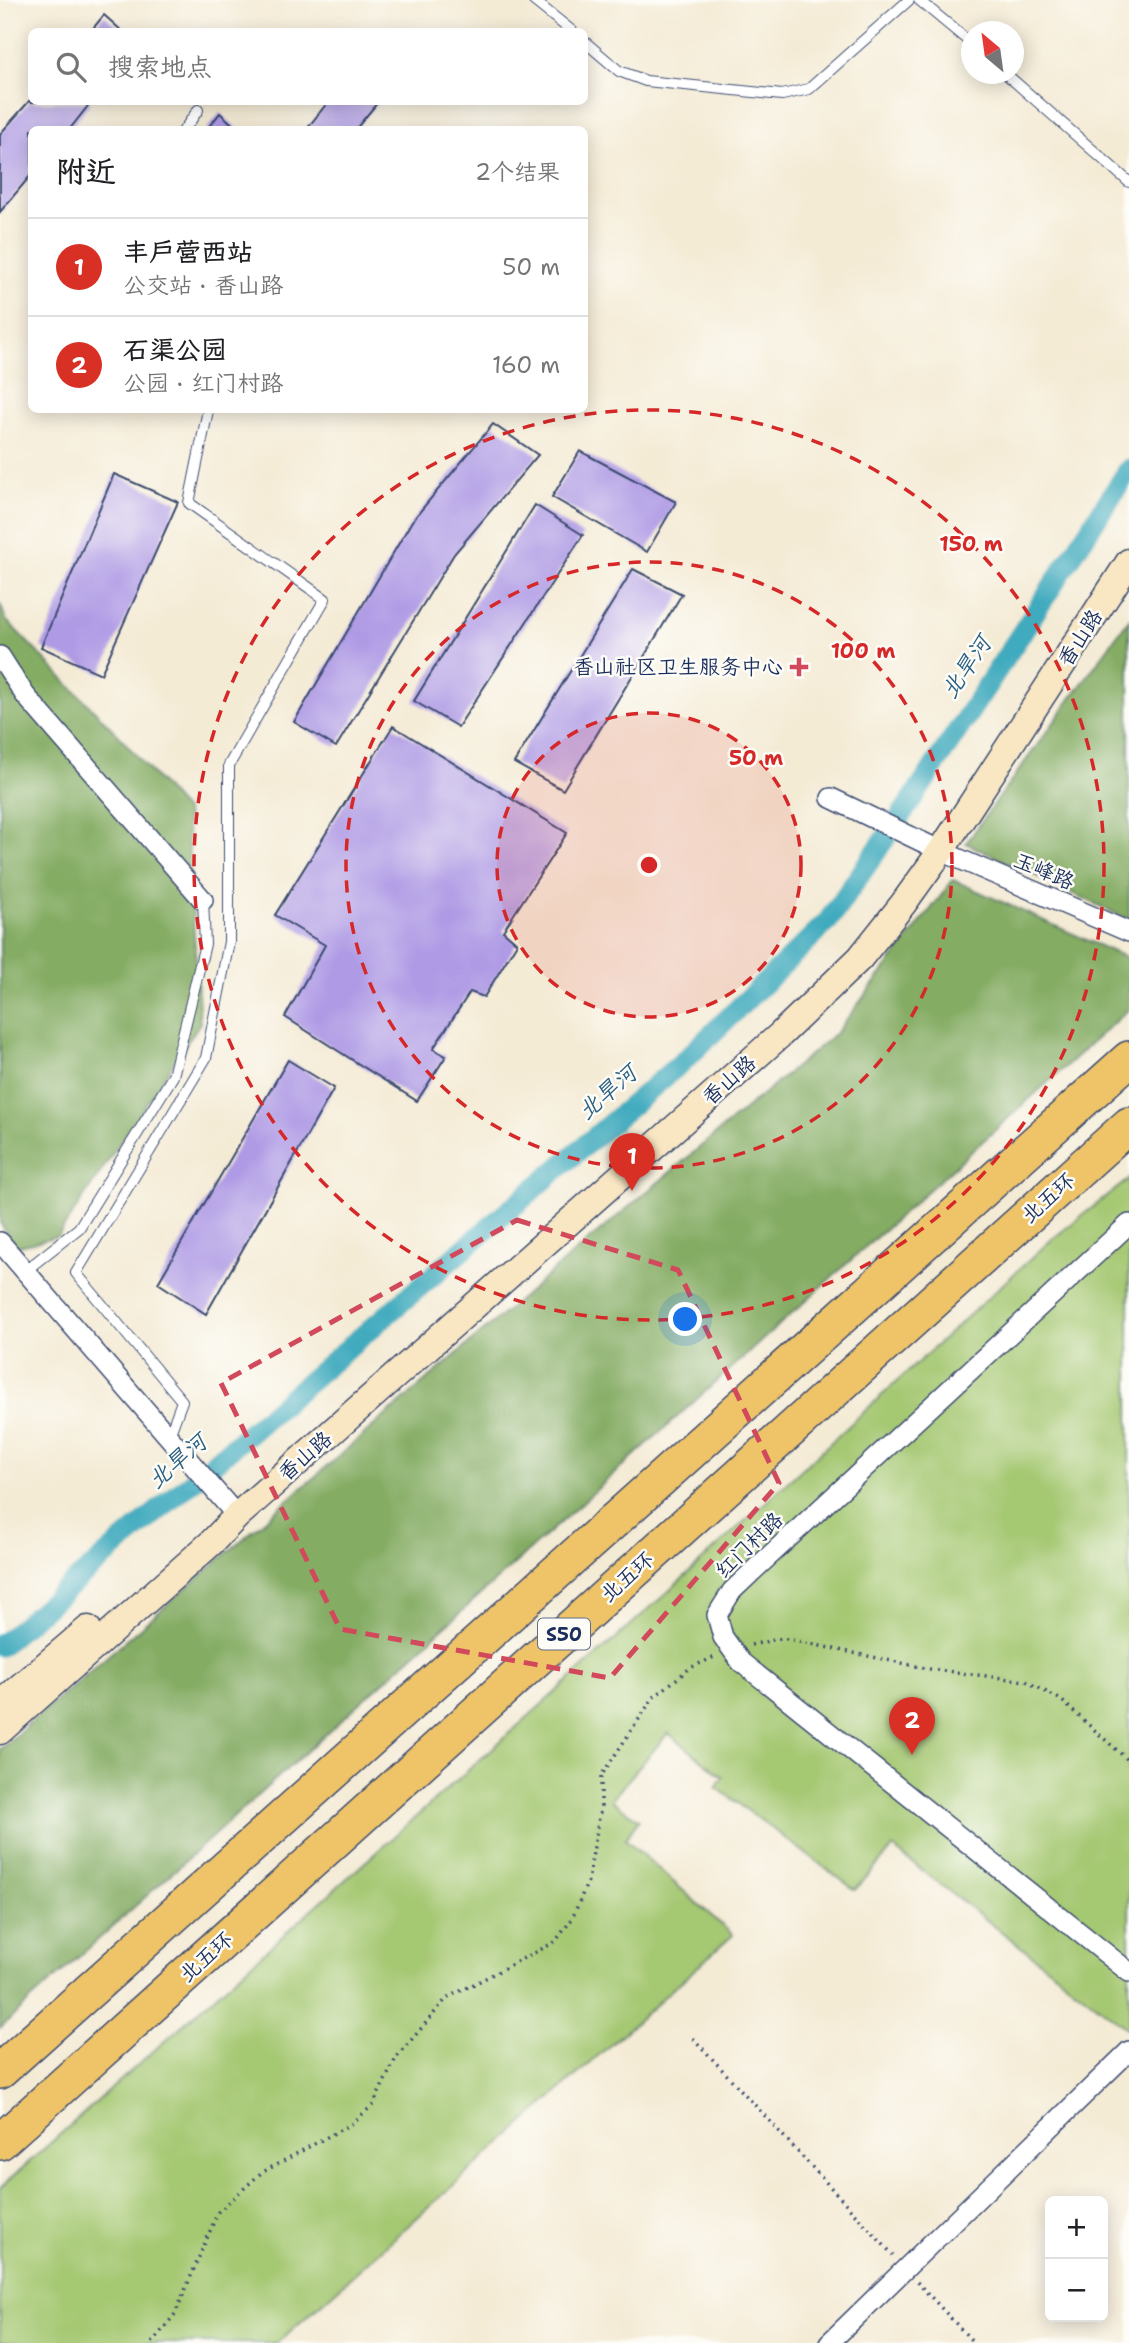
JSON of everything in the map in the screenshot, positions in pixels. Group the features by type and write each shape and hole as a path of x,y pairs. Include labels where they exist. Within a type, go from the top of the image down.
{"highway":[{"name":"S50","path":"0,2071 1129,1059"},
{"name":"北五环","path":"0,2142 1129,1125"}],"street":[{"name":"香山路","path":"0,1731 211,1543 237,1516 813,1004 860,958 941,851 1129,562"},
{"path":"0,656 25,695 203,900"},
{"name":"玉峰路","path":"831,798 941,851 1129,932"},
{"name":"红门村路","path":"1129,1224 732,1591 717,1615 723,1637 741,1662 1129,1972"},
{"path":"0,1242 237,1516"},
{"name":"香山路","path":"0,1704 202,1533 237,1516"},
{"path":"829,2343 1129,2052"}],"lane":[{"path":"533,0 568,28"},
{"path":"588,45 619,72 646,81 782,95 809,89 909,0"},
{"path":"919,0 961,36"},
{"path":"1017,84 1129,182"},
{"path":"187,126 198,110"},
{"path":"169,1437 182,1401 76,1273 206,1058 229,942 229,765 325,599 189,503 207,413"},
{"path":"25,1271 79,1228 173,1076 205,944 203,900"}],"path":[{"path":"152,2343 175,2314 218,2212 261,2173 351,2124 373,2105 396,2058 447,1998 555,1942 572,1919 589,1881 601,1806 601,1776 653,1698 690,1668 732,1650 782,1639 930,1669 1026,1681 1061,1700 1129,1761"},
{"path":"693,2038 974,2343"}],"highlighted area":[{"path":"517,1220 678,1270 779,1483 610,1678 340,1629 221,1383"}],"green space":[{"path":"0,603 6,620 121,738 186,812 200,1023 58,1236 16,1247 0,1223"},
{"path":"1129,619 1129,920 966,843"},
{"path":"953,880 1129,959 1129,1009 0,2028 0,1749 561,1264 837,1032"},
{"path":"1129,1179 1129,2030 893,1848 855,1890 716,1787 723,1777 668,1733 611,1800 639,1820 625,1839 733,1935 277,2343 0,2343 0,2188 669,1591 1051,1240"}],"building":[{"path":"104,15 119,28 93,28"},
{"path":"28,102 28,105 89,105 72,126 28,126 28,179 0,212 0,134"},
{"path":"326,105 376,105 358,126 309,126"},
{"path":"220,113 235,126 209,126"},
{"path":"493,424 538,455 454,554 336,747 294,722 412,521"},
{"path":"580,451 676,502 647,552 552,497"},
{"path":"114,474 178,502 101,674 41,647"},
{"path":"535,505 583,535 458,727 414,701"},
{"path":"633,569 682,594 563,790 514,763"},
{"path":"393,726 567,833 503,931 517,943 484,997 470,992 433,1049 446,1056 417,1101 285,1017 325,945 275,915"},
{"path":"288,1060 334,1088 206,1314 158,1283"}],"waterway":[{"name":"北旱河","path":"0,1646 688,1057 828,921 916,794 1129,469"}],"place":[{"name":"香山社区卫生服务中心","path":"799,667"},
{"name":"丰户营西站","path":"632,1191"},
{"name":"石渠公园","path":"912,1755"}]}
